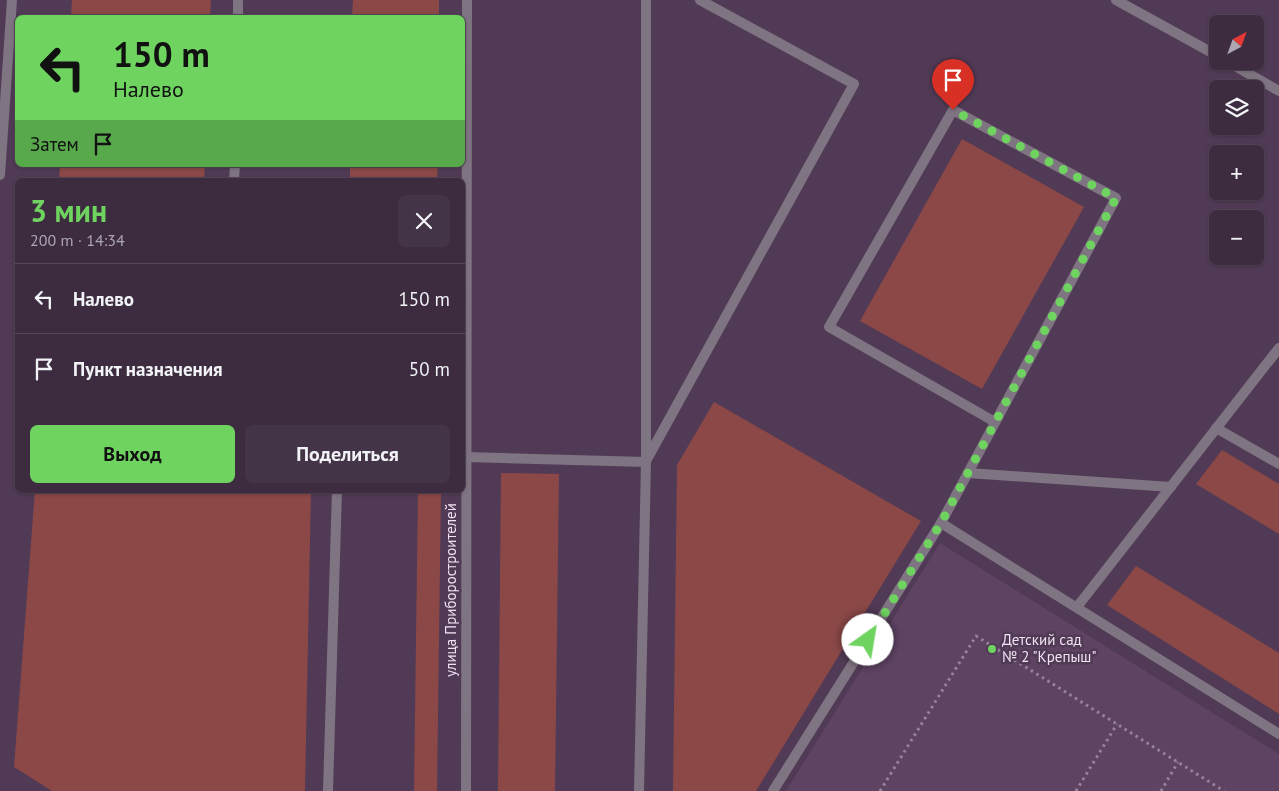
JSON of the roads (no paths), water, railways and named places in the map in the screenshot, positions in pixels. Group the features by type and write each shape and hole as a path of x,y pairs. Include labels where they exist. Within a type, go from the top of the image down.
{"street":[{"path":"0,176 12,0"},
{"path":"238,0 238,15"},
{"name":"улица Приборостроителей","path":"465,233 467,0"},
{"path":"639,791 646,462 646,0"},
{"path":"646,462 854,84 700,0"},
{"path":"1116,0 1209,51"},
{"path":"1242,70 1279,91"},
{"path":"773,791 941,523 996,422 1116,198 953,110 829,327 996,422"},
{"path":"1076,607 1279,348"},
{"name":"улица Приборостроителей","path":"465,403 466,791"},
{"path":"1216,428 1279,464"},
{"path":"466,457 646,462"},
{"path":"968,473 1171,487"},
{"path":"328,791 337,493"},
{"path":"941,523 1279,734"}],"place":[{"name":"Детский сад № 2 \"Крепыш\"","path":"992,649"}]}
